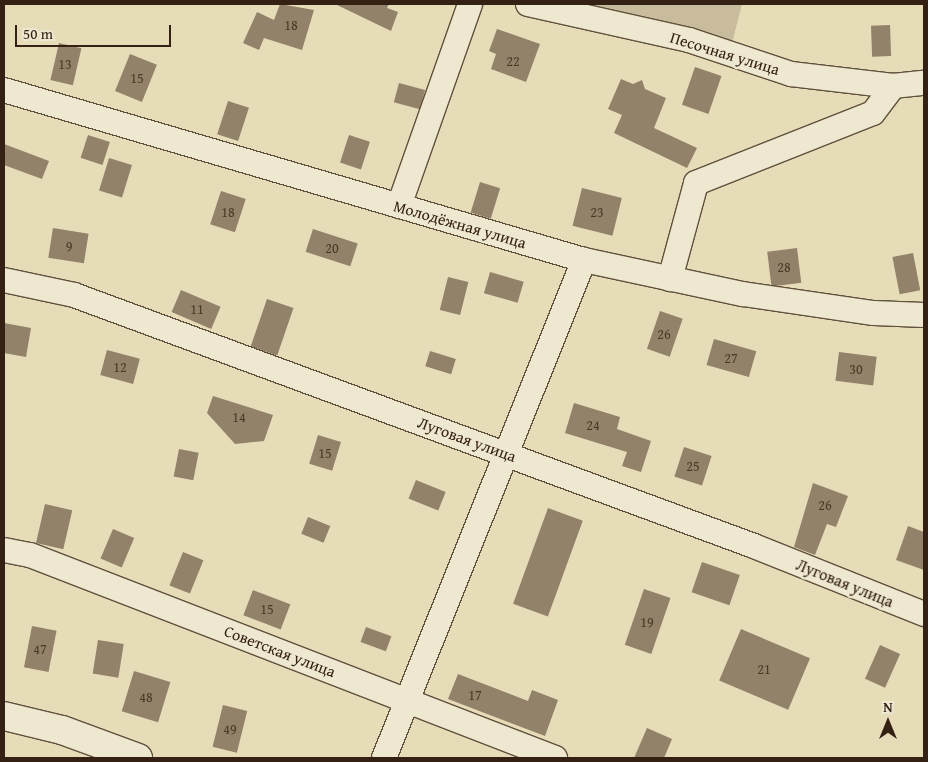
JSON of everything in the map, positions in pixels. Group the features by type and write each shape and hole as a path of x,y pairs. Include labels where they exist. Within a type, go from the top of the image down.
{"main road":[{"path":"4,716 62,730 138,758"}],"street":[{"path":"399,206 470,4"},
{"name":"Песочная улица","path":"528,4 689,40 792,74 894,86 924,83"},
{"path":"670,279 696,183 873,114 894,86"},
{"name":"Молодёжная улица","path":"4,90 584,260 670,279 874,313 924,315"},
{"path":"384,758 584,260"},
{"name":"Луговая улица","path":"4,280 74,295 507,454 924,614"},
{"name":"Советская улица","path":"4,550 30,555 555,758"}],"shaded area":[{"path":"578,4 742,4 732,43"}],"building":[{"path":"280,4 314,10 302,50 264,38 259,50 243,43 257,12 274,20"},
{"path":"335,4 389,4 387,8 398,12 391,31"},
{"path":"890,25 891,56 872,57 871,26"},
{"path":"497,29 540,44 526,82 491,69 496,54 489,51"},
{"path":"59,43 81,48 73,85 50,80"},
{"path":"130,54 157,65 142,102 115,91"},
{"path":"695,67 721,76 708,114 682,105"},
{"path":"621,79 633,84 642,80 645,89 666,98 654,128 697,148 687,168 614,133 622,115 608,109"},
{"path":"399,83 425,90 420,109 394,102"},
{"path":"228,101 249,108 238,141 217,134"},
{"path":"88,135 110,142 102,165 81,158"},
{"path":"349,135 370,142 361,169 340,163"},
{"path":"4,144 49,161 42,179 4,165"},
{"path":"109,158 132,165 122,198 99,191"},
{"path":"480,182 500,188 491,219 471,213"},
{"path":"582,188 622,198 612,236 573,226"},
{"path":"221,191 246,199 235,232 210,224"},
{"path":"53,228 89,234 84,263 48,258"},
{"path":"313,229 358,244 350,266 306,252"},
{"path":"797,248 801,283 771,286 767,252"},
{"path":"913,253 920,290 900,294 892,257"},
{"path":"490,272 524,282 518,303 484,293"},
{"path":"448,277 468,282 460,315 440,310"},
{"path":"181,290 221,307 211,329 172,312"},
{"path":"267,299 293,308 277,355 251,346"},
{"path":"660,311 683,319 670,357 647,349"},
{"path":"4,323 31,328 26,357 4,353"},
{"path":"714,339 756,351 749,377 707,365"},
{"path":"107,350 140,359 133,384 100,375"},
{"path":"430,351 456,359 451,374 425,366"},
{"path":"839,352 877,357 873,385 835,381"},
{"path":"213,396 273,415 264,441 235,444 207,413"},
{"path":"574,403 620,417 617,429 651,441 641,472 622,466 627,452 565,433"},
{"path":"318,435 341,442 332,471 309,464"},
{"path":"684,447 712,456 702,485 674,476"},
{"path":"179,449 199,453 193,480 174,476"},
{"path":"416,480 446,492 438,511 409,499"},
{"path":"813,483 848,496 836,527 827,524 815,555 794,547"},
{"path":"45,504 72,510 63,549 36,543"},
{"path":"548,508 583,521 548,617 513,604"},
{"path":"308,517 330,526 324,543 301,534"},
{"path":"908,526 924,532 924,570 896,560"},
{"path":"113,529 134,538 122,567 100,558"},
{"path":"183,552 203,560 190,594 170,585"},
{"path":"702,562 740,575 729,605 692,592"},
{"path":"644,589 670,598 651,654 625,645"},
{"path":"253,590 290,604 281,630 243,615"},
{"path":"32,626 57,631 49,672 24,667"},
{"path":"366,627 391,636 386,651 361,642"},
{"path":"741,629 810,658 788,710 719,681"},
{"path":"98,640 124,644 118,678 93,674"},
{"path":"880,645 900,654 885,688 865,679"},
{"path":"134,671 170,682 158,722 122,711"},
{"path":"458,674 528,701 532,690 558,700 545,736 448,699"},
{"path":"223,705 247,711 237,753 213,747"},
{"path":"647,728 672,739 664,758 634,758"}]}
